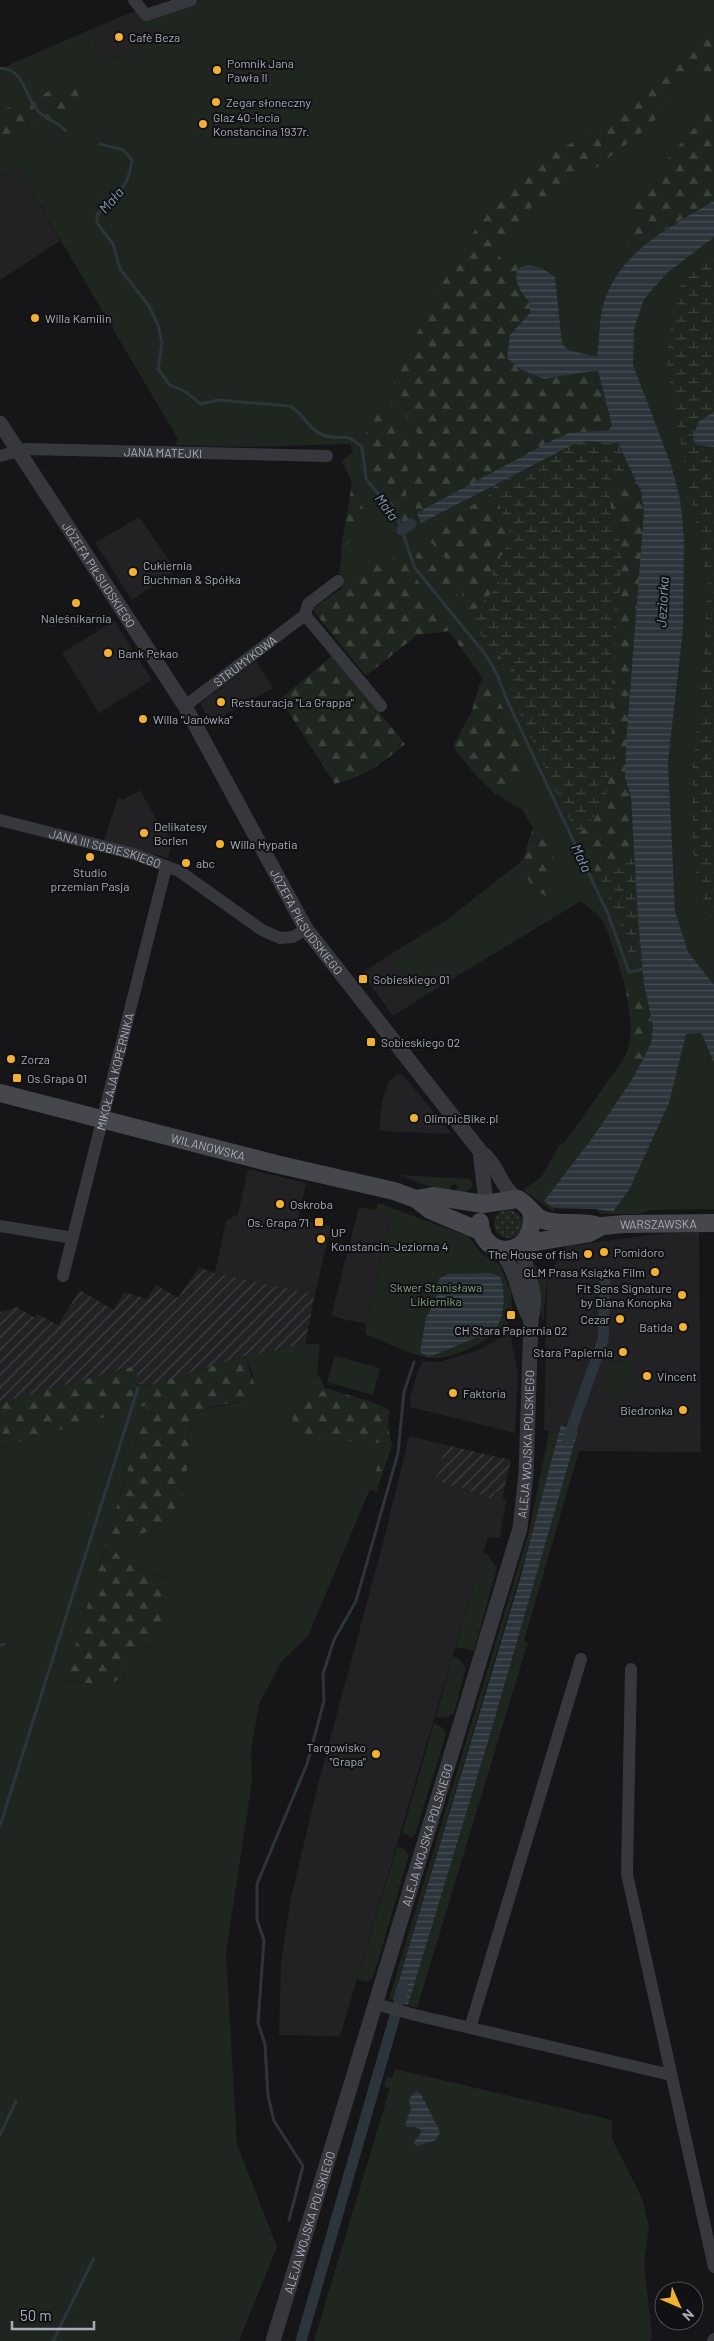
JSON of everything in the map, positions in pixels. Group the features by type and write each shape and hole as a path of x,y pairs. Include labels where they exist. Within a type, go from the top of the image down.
{"main road":[{"name":"WILANOWSKA","path":"0,1093 276,1164 394,1191 416,1199 430,1210 482,1232"},
{"name":"WILANOWSKA","path":"416,1199 432,1196 484,1204"},
{"path":"484,1204 525,1205 532,1229 529,1243 514,1248 497,1249 488,1243 482,1232 484,1204"},
{"name":"WARSZAWSKA","path":"525,1205 540,1218 551,1222 588,1222 602,1226 641,1223 714,1223"},
{"name":"WARSZAWSKA","path":"529,1243 589,1232 602,1226"}],"street":[{"path":"134,0 146,15 191,0"},
{"name":"JÓZEFA PIŁSUDSKIEGO","path":"0,423 185,706 306,929 480,1151 493,1162 507,1190 525,1205"},
{"name":"JANA MATEJKI","path":"0,456 26,449 327,456"},
{"name":"STRUMYKOWA","path":"185,706 305,614 308,604 338,581"},
{"path":"305,614 381,706"},
{"name":"JANA III SOBIESKIEGO","path":"0,820 134,854 180,871 262,930 280,938 293,937 306,929"},
{"name":"MIKOŁAJA KOPERNIKA","path":"63,1276 166,867"},
{"path":"480,1151 484,1204"},
{"path":"0,1226 73,1238"},
{"name":"ALEJA WOJSKA POLSKIEGO","path":"273,2341 382,2005 520,1528 526,1474 531,1320 535,1298 523,1257 529,1243"},
{"name":"ALEJA WOJSKA POLSKIEGO","path":"497,1249 512,1266 524,1308 531,1320"},
{"path":"470,2028 581,1659"},
{"path":"631,1669 627,1874 714,2268"},
{"path":"382,2005 408,2013 671,2075"}],"shaded area":[{"path":"135,11 160,40 102,61 89,30"},
{"path":"19,170 60,241 0,280 0,176"},
{"path":"139,517 176,570 132,600 95,543"},
{"path":"114,621 152,680 99,713 62,653"},
{"path":"256,661 273,688 211,723 200,703"},
{"path":"140,790 161,828 173,839 168,858 104,841 118,797 123,800"},
{"path":"389,955 421,998 393,1016 362,973"},
{"path":"398,1073 403,1075 452,1134 379,1131 382,1101 388,1083"},
{"path":"248,1169 306,1183 298,1218 331,1226 315,1294 215,1273 226,1221 238,1214"},
{"path":"359,1207 392,1214 366,1324 331,1316"},
{"name":"Stara Papiernia","path":"699,1232 701,1452 576,1451 584,1433 562,1425 559,1434 544,1430 547,1278 566,1246 657,1234"},
{"path":"199,1267 215,1273 315,1294 305,1344 245,1356 144,1387 131,1367 0,1403 0,1312 17,1307 35,1318 37,1314 58,1325 80,1290 114,1310 124,1292 147,1299 156,1285 178,1298"},
{"path":"511,1331 518,1375 515,1433 410,1407 410,1399 417,1373 423,1361 439,1362 479,1350"},
{"name":"Targowisko \"Grapa\"","path":"409,1436 446,1445 435,1480 492,1499 496,1491 504,1489 503,1499 506,1500 500,1538 488,1537 340,2036 279,2035 281,1962 291,1898 318,1784 385,1535"},
{"path":"446,1445 511,1460 504,1489 501,1489 500,1492 496,1491 492,1499 435,1480"}],"green space":[{"path":"201,0 714,0 714,1209 652,1210 639,1214 600,1214 596,1209 554,1208 554,1212 523,1190 542,1176 560,1144 564,1143 625,1057 631,1032 630,1017 625,988 606,928 598,916 581,901 421,998 389,955 445,921 523,860 533,828 521,808 509,802 483,782 453,746 471,713 483,679 449,631 417,635 342,596 339,573 352,483 342,461 353,452 350,444 248,447 175,445 178,439 19,170 0,176 0,69 89,30 102,61 159,40 144,21"},
{"path":"714,22 714,72 698,71 685,80 669,97 655,120 642,132 597,167 534,204 501,242 497,255 505,261 521,266 515,276 524,297 531,304 530,313 525,320 544,379 598,370 613,430 569,433 417,513 413,492 419,442 417,432 405,415 387,399 428,311 461,252 479,224 521,176 541,161 607,120"},
{"path":"75,81 78,95 73,114 60,123 45,119 6,147 0,148 0,111"},
{"path":"714,104 714,201 660,233 632,258 627,235 630,218 638,201 662,166"},
{"path":"714,255 714,412 697,445 714,447 714,925 697,884 693,849 693,766 703,668 708,586 667,368 671,318 681,285 688,276"},
{"path":"382,407 398,420 410,436 406,496 409,520 402,523 395,508 373,481 371,458 363,438"},
{"path":"587,441 618,443 632,471 609,488 611,509 622,553 610,716 614,752 605,797 595,816 577,836 510,692 511,678 515,671 493,650 468,618 500,584 492,573 504,554 510,535 493,486 572,445"},
{"path":"632,471 641,491 644,511 625,777 631,797 635,847 601,881 577,836 595,816 605,797 614,752 610,716 611,509 609,488"},
{"path":"352,483 366,516 340,555"},
{"path":"495,492 508,531 505,547 493,568 500,584 472,614 464,600 453,567 430,541 467,508"},
{"path":"426,544 451,573 461,608 456,613 419,570 414,550"},
{"path":"403,555 430,603 438,607 473,647 465,654 449,631 417,635 366,676 312,609 379,563"},
{"path":"493,650 515,671 511,678 510,692 504,675 489,653"},
{"path":"333,655 405,744 373,768 356,777 335,784 280,699"},
{"path":"483,679 494,689 528,764 496,795 473,772 453,746 471,713"},
{"path":"533,828 551,835 555,866 549,880 553,888 550,897 534,888 525,872 526,847"},
{"path":"635,847 642,965 635,967 629,956 619,920 601,881"},
{"path":"625,983 632,986 644,984 649,1005 652,1031 642,1061 625,1057 631,1030"},
{"path":"401,1175 470,1179 473,1184 468,1190 462,1192 456,1191 458,1186 453,1184 450,1187 451,1191 425,1185"},
{"name":"Skwer Stanisława Likiernika","path":"378,1203 468,1236 482,1254 500,1265 511,1292 512,1308 508,1313 508,1325 471,1348 440,1358 416,1355 366,1334 366,1324 392,1215 376,1211"},
{"path":"508,1210 518,1214 522,1224 518,1234 508,1238 498,1234 494,1224 498,1214"},
{"path":"533,1264 542,1269 547,1277 543,1323"},
{"path":"305,1344 320,1344 317,1372 325,1388 313,1401 385,1443 370,1489 308,1636 282,1661 259,1704 251,1751 252,1781 226,1953 237,2144 277,2247 239,2341 0,2341 0,1447 147,1404 65,1681 107,1685 124,1677 132,1655 150,1644 164,1578 136,1567 123,1559 115,1549 116,1536 150,1531 164,1522 175,1510 185,1482 190,1419 205,1409 241,1402 254,1378 245,1356"},
{"path":"245,1356 256,1389 251,1395 239,1402 211,1407 190,1419 185,1482 175,1510 164,1522 150,1531 116,1537 115,1549 123,1559 136,1567 164,1578 167,1598 165,1618 150,1644 132,1655 124,1677 107,1685 65,1681 147,1405 0,1447 0,1403 131,1367 144,1387"},
{"path":"335,1356 380,1368 373,1395 327,1382"},
{"path":"634,1360 636,1396 605,1396 609,1362"},
{"path":"325,1388 372,1402 389,1410 388,1428 392,1445 376,1492 370,1489 385,1443 296,1438 290,1406 313,1401"},
{"path":"578,1431 584,1433 577,1451 579,1451 524,1641 528,1642 417,2008 408,2005 492,1728"},
{"path":"549,1432 559,1434 542,1501 393,2000 389,1999 529,1531"},
{"path":"483,1553 487,1554 497,1568 474,1651 456,1647"},
{"path":"453,1656 460,1660 466,1668 454,1713 446,1718 436,1717"},
{"path":"434,1723 443,1728 446,1734 415,1835 410,1838 402,1833"},
{"path":"397,1847 404,1849 409,1855 373,1978 367,1982 357,1979"},
{"path":"395,2069 612,2120 612,2139 642,2198 649,2227 644,2263 652,2338 650,2341 314,2341 390,2088 384,2087 387,2076 392,2078"}],"water":[{"name":"Jeziorka","path":"714,201 714,237 668,272 644,299 634,329 633,365 671,465 680,499 684,537 683,629 668,761 675,911 688,952 714,985 714,1062 701,1033 686,1034 669,1103 630,1188 613,1212 596,1209 554,1208 544,1201 591,1140 631,1081 651,1044 653,1026 644,984 631,797 625,777 644,511 641,491 618,443 587,441 572,445 421,523 417,513 569,433 613,430 598,370 544,379 520,369 507,358 510,335 530,313 531,303 517,283 516,275 519,269 525,266 533,266 543,269 555,277 562,344 568,350 597,357 601,315 607,294 616,276 644,246 678,222"},
{"path":"714,412 714,447 697,445 693,439 698,422"},
{"path":"491,1273 500,1277 504,1297 503,1312 495,1330 429,1357 420,1352 426,1318 436,1299 439,1279 448,1274"},
{"path":"561,1425 578,1431 492,1728 408,2005 393,2000 520,1579"},
{"path":"416,2091 421,2094 440,2132 436,2140 417,2146 413,2143 421,2133 421,2130 416,2127 407,2127 405,2124 411,2109 409,2099"}],"waterway":[{"name":"Mała","path":"0,68 8,69 14,73 23,84 37,110 66,131"},
{"name":"Mała","path":"100,144 123,150 132,160 125,184 97,215 97,223 113,244 120,269 149,306 158,325 162,343 158,369 170,385 186,392 201,404 218,400 290,406 320,434 332,437 347,437 362,447 366,479 397,517 415,568 485,654 497,674 506,698 608,914 629,972 644,969"},
{"path":"402,530 411,524"},
{"path":"567,1441 603,1340 605,1282"},
{"path":"289,2220 303,2166 274,2121 268,2096 265,2044 258,2023 264,1940 257,1920 257,1884 307,1764 324,1701 323,1674 334,1640 356,1601 398,1453 404,1392 414,1362"},
{"path":"0,1826 138,1388"},
{"path":"0,1645 4,1644"},
{"path":"301,2341 403,1988"},
{"path":"0,2135 16,2101"},
{"path":"53,2341 94,2258"}],"place":[{"name":"Cafè Beza","path":"119,37"},
{"name":"Pomnik Jana Pawła II","path":"217,70"},
{"name":"Zegar słoneczny","path":"216,102"},
{"name":"Glaz 40-lecia Konstancina 1937r.","path":"203,124"},
{"name":"Willa Kamilin","path":"35,318"},
{"name":"Cukiernia Buchman & Spółka","path":"133,572"},
{"name":"Naleśnikarnia","path":"76,603"},
{"name":"Bank Pekao","path":"108,653"},
{"name":"Restauracja \"La Grappa\"","path":"221,702"},
{"name":"Willa \"Janówka\"","path":"143,719"},
{"name":"Delikatesy Borlen","path":"144,833"},
{"name":"Willa Hypatia","path":"220,844"},
{"name":"Studio przemian Pasja","path":"90,857"},
{"name":"abc","path":"186,863"},
{"name":"Sobieskiego 01","path":"363,979"},
{"name":"Sobieskiego 02","path":"371,1042"},
{"name":"Zorza","path":"11,1059"},
{"name":"Os.Grapa 01","path":"17,1078"},
{"name":"OlimpicBike.pl","path":"414,1118"},
{"name":"Oskroba","path":"280,1204"},
{"name":"Os. Grapa 71","path":"319,1222"},
{"name":"UP Konstancin-Jeziorna 4","path":"321,1239"},
{"name":"Pomidoro","path":"604,1252"},
{"name":"The House of fish","path":"588,1254"},
{"name":"GLM Prasa Książka Film","path":"655,1272"},
{"name":"Fit Sens Signature by Diana Konopka","path":"682,1295"},
{"name":"CH Stara Papiernia 02","path":"511,1315"},
{"name":"Cezar","path":"620,1319"},
{"name":"Batida","path":"683,1327"},
{"name":"Stara Papiernia","path":"623,1352"},
{"name":"Vincent","path":"647,1376"},
{"name":"Faktoria","path":"453,1393"},
{"name":"Biedronka","path":"683,1410"},
{"name":"Targowisko \"Grapa\"","path":"376,1754"}]}
